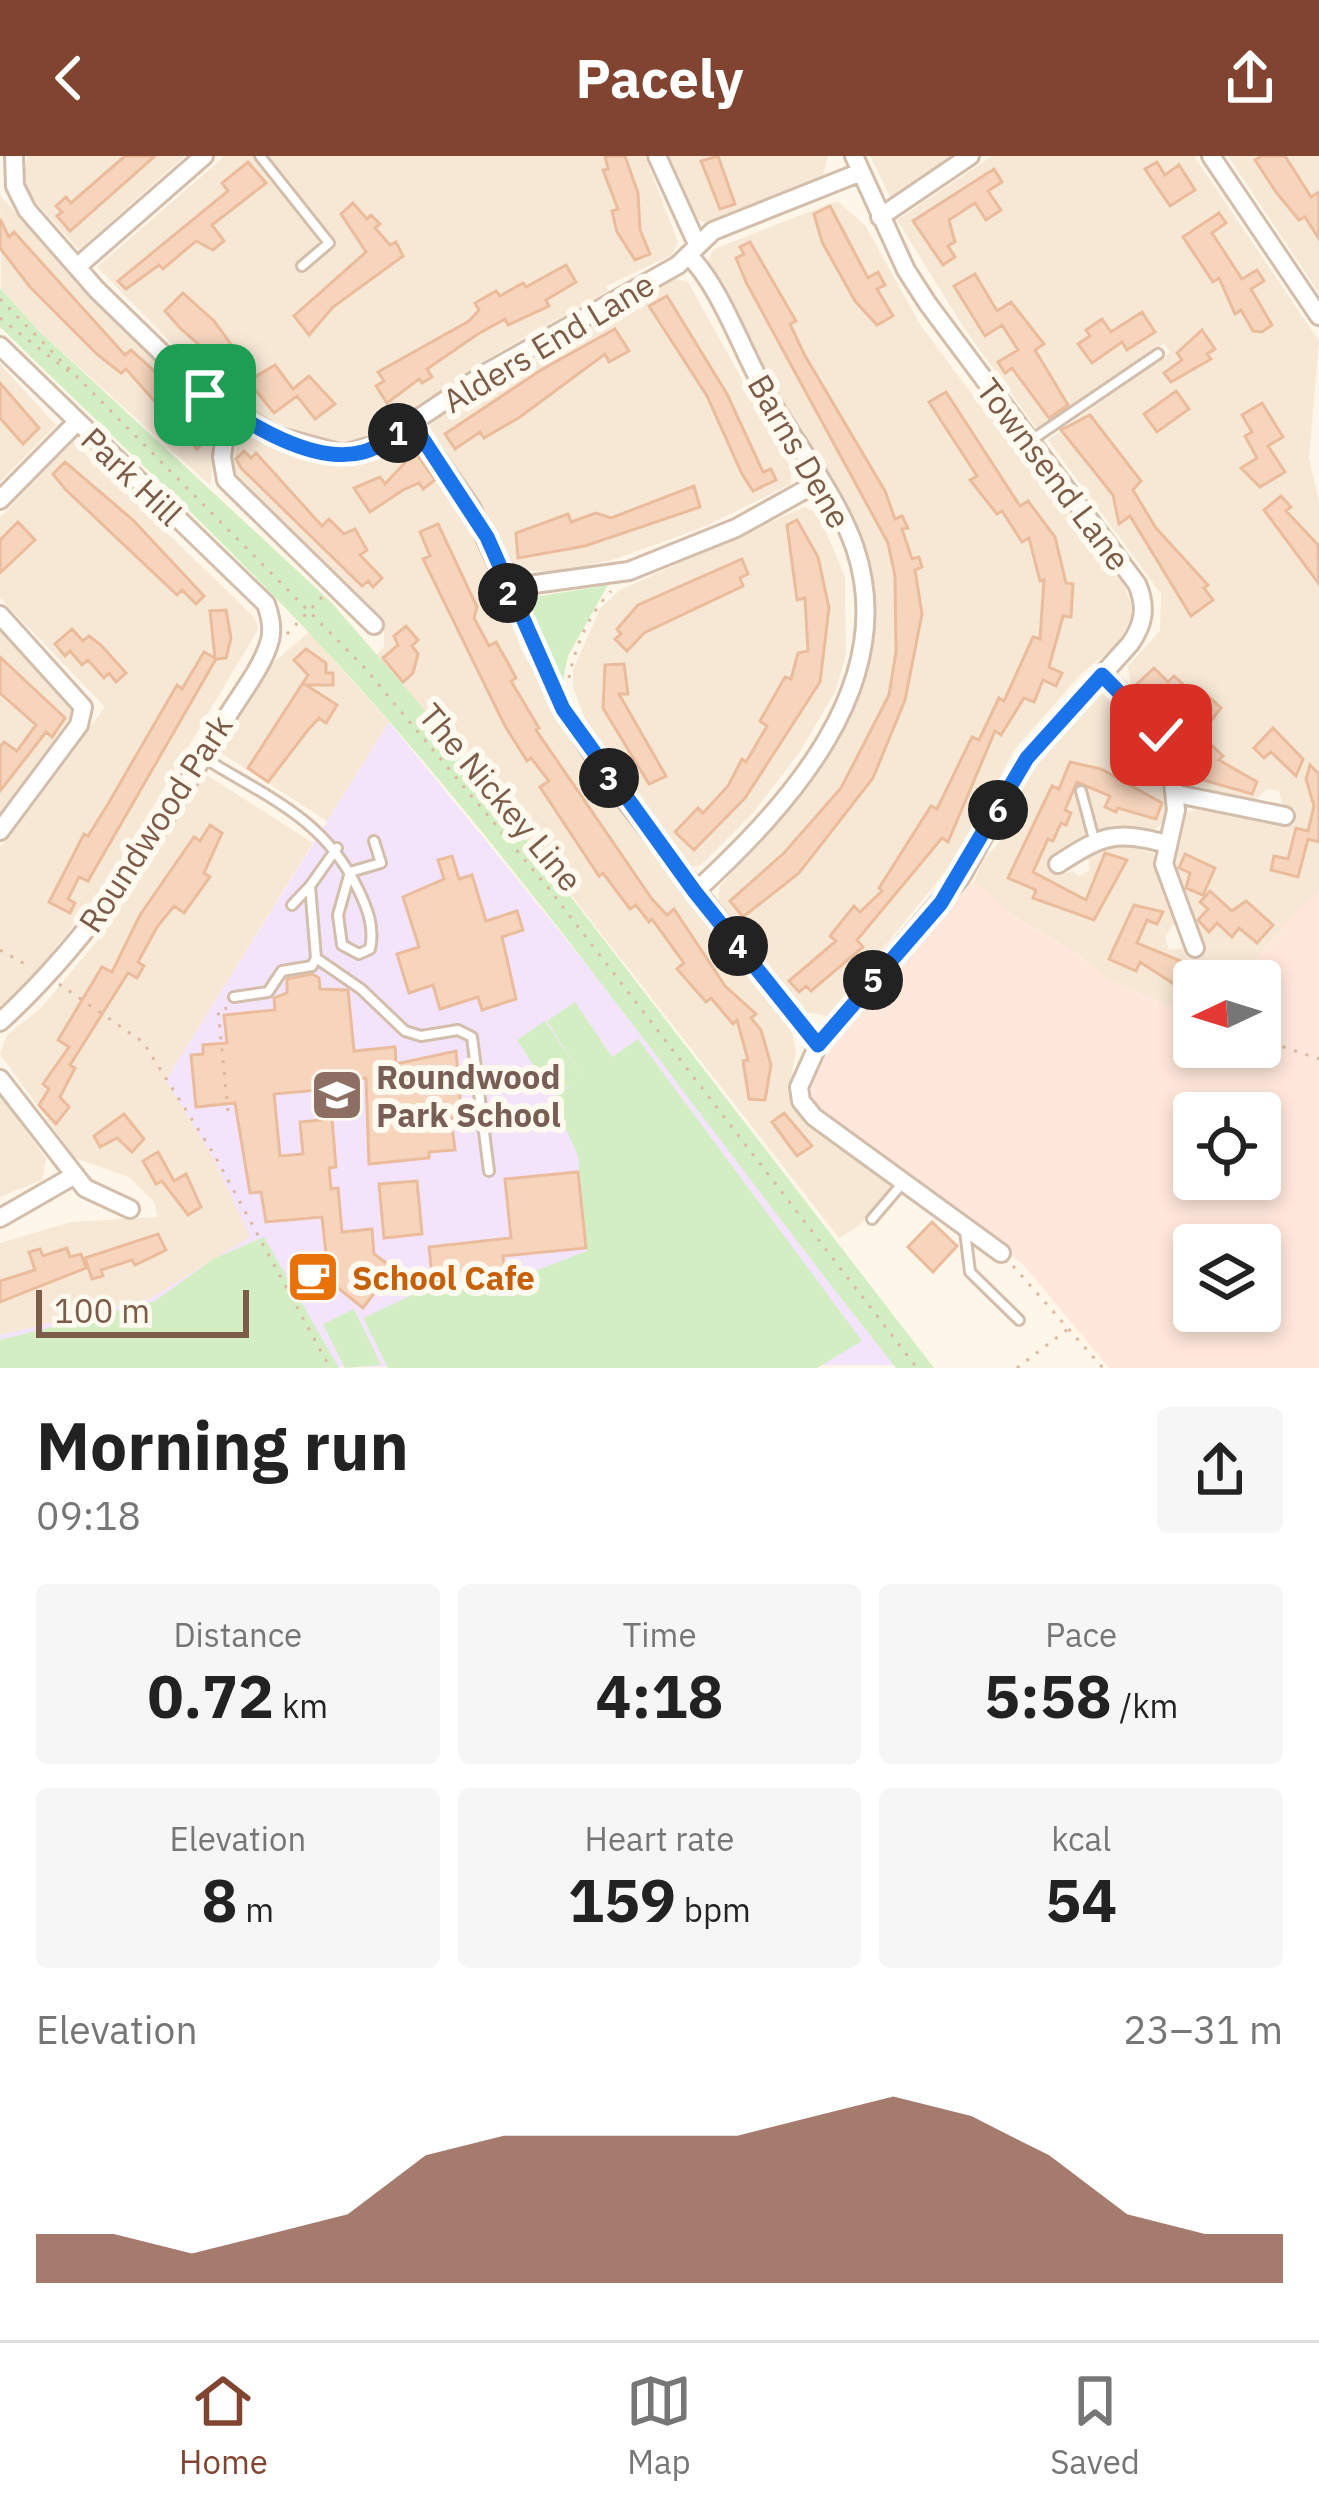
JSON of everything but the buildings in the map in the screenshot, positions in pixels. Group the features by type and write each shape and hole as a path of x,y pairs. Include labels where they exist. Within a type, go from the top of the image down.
{"street":[{"name":"Alders End Lane","path":"14,156 20,199 78,266 205,395 277,436 343,454 364,452 413,424 486,373 692,250 713,231 858,164"},
{"path":"78,266 204,156"},
{"name":"Barns Dene","path":"657,156 692,250 845,526 864,586 865,640 859,670 836,723 791,790 695,892"},
{"path":"880,217 970,156"},
{"path":"1211,156 1319,316"},
{"name":"Townsend Lane","path":"858,164 880,217 928,304 1141,593 1144,614 1137,633 1027,758 951,890 818,1045 801,1078 801,1101 902,1184 1000,1253"},
{"name":"Park Hill","path":"0,346 266,604"},
{"path":"228,410 222,457 226,480 374,625"},
{"path":"0,500 76,423"},
{"path":"413,424 471,507 563,709 695,892 818,1045"},
{"path":"506,588 628,572 736,528 819,482"},
{"name":"Roundwood Park","path":"0,1022 49,978 103,909 203,757 271,638 266,604"},
{"path":"0,614 83,707 79,724 0,831"},
{"path":"1102,675 1161,735 1177,794 1167,876 1195,948"},
{"path":"1177,794 1285,816"},
{"path":"1058,864 1094,839 1113,834 1168,844"},
{"path":"0,1078 75,1175 98,1196 130,1209"},
{"path":"0,1218 75,1175"}],"lane":[{"path":"260,156 329,243 302,266"},
{"path":"1029,442 1158,354"},
{"path":"203,757 320,830 337,848 350,872 372,926 370,950 365,953 349,952 339,932 338,915 350,872"},
{"path":"1081,791 1094,839"},
{"path":"350,872 381,863 374,841"},
{"path":"292,904 337,848"},
{"path":"234,997 268,992 282,971 312,966 316,958 310,886"},
{"path":"316,958 361,989 405,1031 421,1036 458,1030 472,1037 489,1171"},
{"path":"872,1219 902,1184"},
{"path":"964,1229 970,1272 1019,1320"}],"path":[{"name":"The Nickey Line","path":"0,299 363,666 550,889 917,1368"},
{"path":"0,318 72,374"},
{"path":"563,709 581,640 597,606 628,572"},
{"path":"307,613 336,583"},
{"path":"0,950 143,1042 215,1156 330,1368"},
{"path":"228,1111 218,1010 227,1010 234,997"},
{"path":"1281,1046 1319,1059"},
{"path":"1000,1253 1103,1368"},
{"path":"1017,1368 1070,1327"}],"shaded area":[{"path":"28,156 185,156 79,250 27,192 22,177"},
{"path":"225,156 645,156 678,242 672,255 606,286 608,291 497,353 377,434 349,444 315,440 224,397 97,267"},
{"path":"668,156 828,156 822,178 706,224 691,214"},
{"path":"870,156 952,156 890,197"},
{"path":"992,156 1194,156 1319,341 1309,458 1319,502 1319,889 1253,960 1190,960 1206,953 1174,872 1187,812 1205,807 1263,823 1294,825 1295,809 1282,804 1279,791 1267,789 1251,803 1194,784 1187,776 1165,723 1131,687 1128,666 1160,631 1161,594 1048,440 1170,352 1164,344 1037,429 964,328 897,220"},
{"path":"1228,156 1319,156 1319,293"},
{"path":"0,195 87,294 220,426 210,485 39,331 1,289"},
{"path":"837,201 865,225 921,326 983,409 990,405 1124,584 1134,613 1116,646 1082,673 1015,749 954,861 828,1016 806,1012 718,900 720,886 813,780 852,715 873,650 872,577 848,513 746,338 708,260 714,249"},
{"path":"674,278 688,282 791,468 791,484 706,526 616,559 555,572 509,569 480,501 430,431 431,424 489,381"},
{"path":"0,364 56,425 0,482"},
{"path":"239,426 299,457 354,466 412,442 471,528 524,655 590,771 792,1032 796,1052 790,1084 795,1104 892,1187 859,1226 839,1238 443,731 375,657 384,646 384,624 232,473"},
{"path":"73,442 255,618 258,629 112,876 32,978 0,1006 0,847 105,707 0,598 0,517"},
{"path":"804,507 818,513 845,576 846,655 835,692 799,753 753,813 701,865 691,867 588,727 573,687 573,670 600,609 620,590"},
{"path":"0,629 68,701 72,714 0,818"},
{"path":"309,632 389,722 327,821 218,751 268,667"},
{"path":"1102,693 1148,734 1163,760 1166,820 1154,831 1094,831 1052,860 1061,874 1073,871 1079,876 1090,870 1088,858 1102,847 1118,844 1153,853 1175,922 1165,937 1169,950 1184,948 1190,960 1173,960 1173,1007 1107,980 1081,956 1009,913 974,881 982,861 1003,838 1028,774"},
{"name":"Roundwood Park School","path":"389,722 613,997 894,1365 0,1368 0,1335 149,1299 250,1237 213,1157 166,1080"},
{"path":"205,774 313,843 166,1080 213,1157 251,1237 149,1299 0,1335 0,1243 71,1222 158,1217 154,1202 129,1177 75,1158 0,1054 7,1035 41,1008 98,940"},
{"path":"974,881 1009,913 1081,956 1107,980 1173,1007 1173,1068 1281,1068 1281,960 1253,960 1319,889 1319,1368 1109,1368 1023,1264 813,1107 809,1085 830,1049 892,970"},
{"path":"0,1094 46,1159 42,1180 0,1197"}],"green space":[{"path":"0,288 39,331 331,602 443,731 934,1368 896,1368 583,959 388,720 247,568 0,327"},
{"path":"608,585 568,656 562,685 522,599"},
{"path":"575,1002 612,1057 638,1039 862,1341 817,1368 388,1368 363,1318 425,1289 514,1279 587,1251 578,1155 552,1099 574,1083 553,1095 517,1040 545,1021 583,1078 547,1021"},
{"path":"264,1237 339,1368 0,1368 0,1340 155,1301 213,1259"},
{"path":"354,1309 381,1365 345,1368 323,1324"}],"place":[{"name":"Roundwood Park School","path":"337,1095"},
{"name":"School Cafe","path":"313,1277"}],"route":[{"path":"205,395 277,436 327,452 364,452 413,424 487,537 563,709 610,781 818,1045 961,877 1027,758 1102,675 1161,735"}]}
